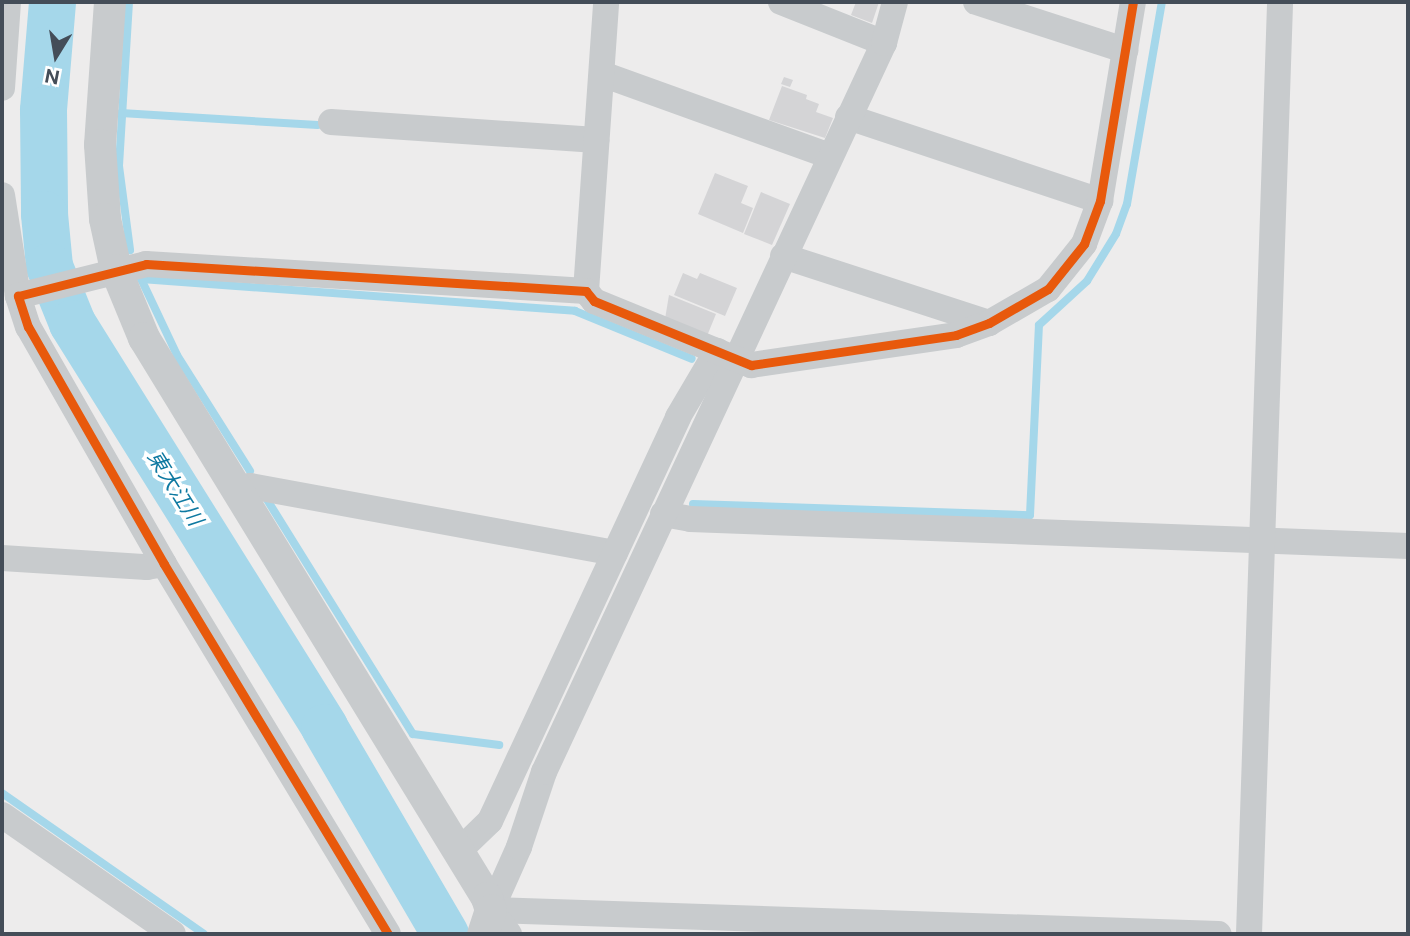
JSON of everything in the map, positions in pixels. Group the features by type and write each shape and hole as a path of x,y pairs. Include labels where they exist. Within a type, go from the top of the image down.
{"street":[{"path":"2,88 8,2"},
{"path":"110,2 100,145 107,272 237,491 459,851 492,928"},
{"path":"606,2 586,291 594,301 751,365 956,335 989,323 1048,289 1084,244 1101,201 1133,2"},
{"path":"781,2 884,43"},
{"path":"459,851 490,821 678,417 726,355 783,256 884,43 895,2"},
{"path":"976,2 1125,50"},
{"path":"1249,934 1280,2"},
{"path":"602,74 830,156"},
{"path":"848,117 1101,201"},
{"path":"331,122 596,140"},
{"path":"2,195 28,327 164,564 388,934"},
{"path":"783,256 989,323"},
{"path":"23,295 146,264 586,291"},
{"path":"492,928 544,772 663,514 726,355"},
{"path":"237,491 250,486 615,553"},
{"path":"663,514 690,519 1408,546"},
{"path":"2,558 147,568 164,564"},
{"path":"2,816 173,934"},
{"path":"492,928 1219,934"}],"building":[{"path":"856,2 879,2 872,23 851,15"},
{"path":"784,77 793,80 790,87 781,84"},
{"path":"782,86 807,95 806,99 819,104 816,112 833,118 825,138 769,120"},
{"path":"715,173 748,186 741,203 753,208 743,233 698,214"},
{"path":"761,192 790,204 772,245 744,234"},
{"path":"683,273 697,279 700,273 737,288 725,316 674,295"},
{"path":"669,295 716,314 707,336 665,319"}],"waterway":[{"name":"東大江川","path":"52,2 43,110 44,214 49,266 72,323 324,727 445,934"},
{"path":"129,2 119,166 130,250"},
{"path":"693,504 1030,515 1039,325 1087,281 1116,234 1127,204 1162,2"},
{"path":"121,113 318,125"},
{"path":"250,471 177,355 141,279 575,311 692,359"},
{"path":"266,498 413,734 499,745"},
{"path":"2,793 204,934"}],"cycle path":[{"path":"388,934 164,564 28,327 18,296 146,264 586,291 594,301 751,365 956,335 989,323 1048,289 1084,244 1100,201 1133,2"}]}
